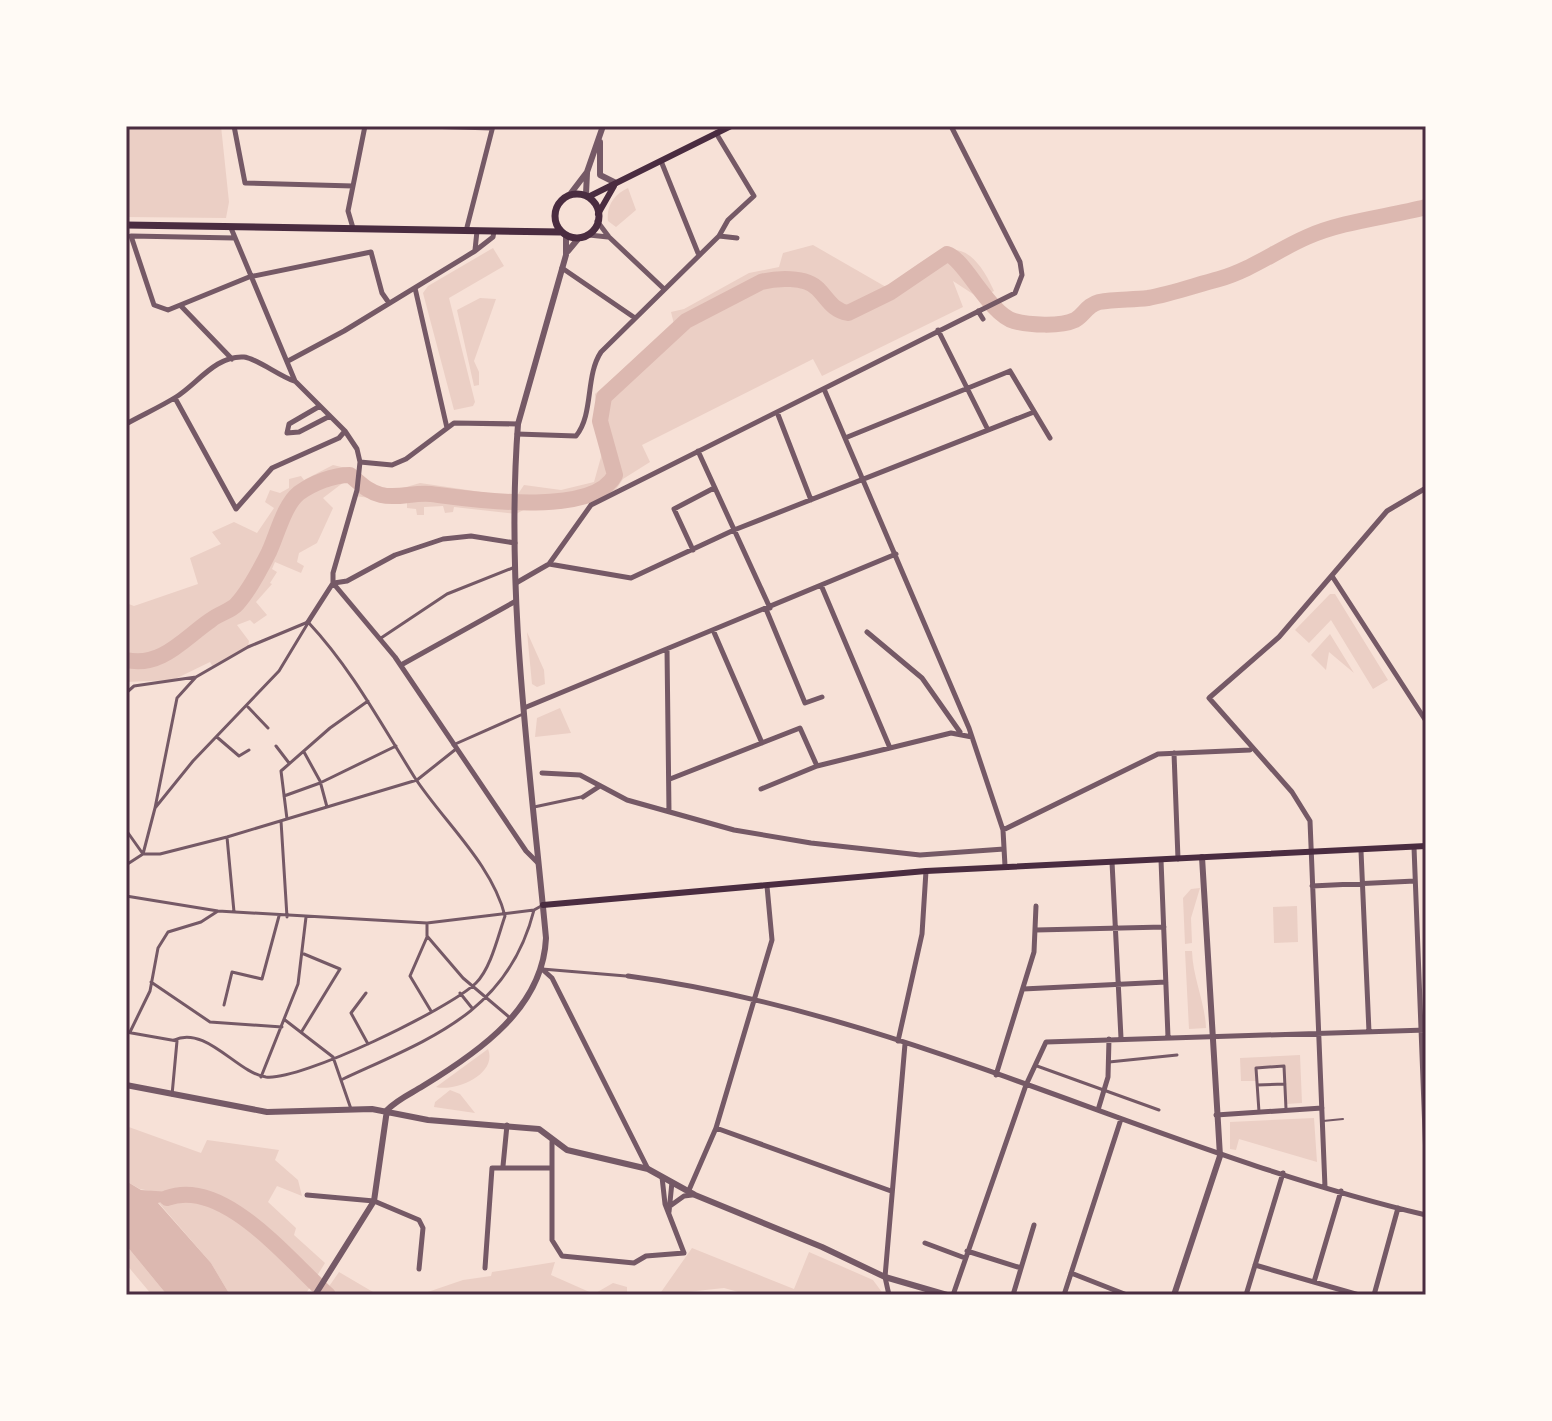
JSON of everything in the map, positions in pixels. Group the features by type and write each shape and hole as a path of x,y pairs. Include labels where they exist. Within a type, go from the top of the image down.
{"main road":[{"path":"563,234 556,218 559,204 571,193 588,195 617,184 731,126"},
{"path":"126,225 538,231 578,239 589,235 617,184"},
{"path":"588,195 596,203 598,217"},
{"path":"538,231 556,218"},
{"path":"543,905 926,871 1426,846"}],"street":[{"path":"234,126 245,183 353,186"},
{"path":"354,229 348,211 365,126"},
{"path":"425,126 493,127 466,231"},
{"path":"571,193 587,172 603,126"},
{"path":"516,583 549,564 591,505 1015,293 1019,285 1020,262 951,126"},
{"path":"517,434 576,436 581,426 593,363 663,288 719,236 728,220 754,196 716,133"},
{"path":"600,135 600,175 608,182 617,184"},
{"path":"661,161 698,253"},
{"path":"587,172 588,195"},
{"path":"252,216 252,227"},
{"path":"598,217 609,237 663,288"},
{"path":"155,808 193,761 248,707 279,671 333,583 333,573 357,490 360,462 345,431 295,381 231,228"},
{"path":"475,251 477,231"},
{"path":"288,361 475,251 493,237 494,231"},
{"path":"563,234 566,255"},
{"path":"589,235 609,237"},
{"path":"235,238 131,236 154,305 168,310 249,277 371,252 382,293 389,303"},
{"path":"719,236 737,238"},
{"path":"315,1295 374,1201 387,1110 485,1046 511,1019 542,969 546,938 516,601 517,434 566,255 578,239"},
{"path":"562,268 635,318"},
{"path":"415,287 447,428"},
{"path":"181,306 232,359"},
{"path":"980,310 983,319"},
{"path":"938,330 988,430"},
{"path":"126,424 175,398 214,366 232,359 249,358 276,376 295,381"},
{"path":"1012,364 1010,371 1050,438"},
{"path":"845,438 1010,371"},
{"path":"824,389 973,738 1003,830 1005,866"},
{"path":"175,398 236,509 272,468 339,438 345,431"},
{"path":"320,406 289,424 287,433 299,432 330,416"},
{"path":"777,412 811,500"},
{"path":"549,564 631,578 734,530 1034,412"},
{"path":"360,462 392,465 406,459 447,428 467,421 518,424"},
{"path":"698,451 768,608 805,703 822,697"},
{"path":"693,550 674,509 714,488"},
{"path":"1325,1187 1310,821 1301,806 1209,701 1210,696 1279,637 1387,511 1426,488"},
{"path":"333,583 347,581 395,555 443,539 471,536 515,543"},
{"path":"126,865 143,854 160,854 227,837 417,780 455,747 524,710 896,554"},
{"path":"380,639 447,594 515,567"},
{"path":"1332,576 1425,718"},
{"path":"333,583 401,665 526,851 538,863"},
{"path":"821,585 890,748"},
{"path":"401,665 516,601"},
{"path":"143,854 177,698 196,677 248,647 308,622"},
{"path":"218,911 168,932 158,948 151,982 128,1032 174,1040 185,1036 203,1042 261,1077 278,1078 327,1061 368,1044 431,1011 474,985 496,942 504,912 487,877 417,780 369,701 308,622"},
{"path":"713,630 762,743"},
{"path":"867,632 922,678 960,733"},
{"path":"667,649 669,812"},
{"path":"126,693 134,686 196,677"},
{"path":"287,819 281,772 330,728 369,701"},
{"path":"248,707 268,728"},
{"path":"670,779 800,728 817,766"},
{"path":"761,789 817,766 890,748 960,733 973,738"},
{"path":"218,738 239,756 249,750"},
{"path":"276,746 289,763"},
{"path":"284,796 320,783 396,746"},
{"path":"1003,830 1152,756 1251,750"},
{"path":"304,752 320,783 327,807"},
{"path":"1174,753 1178,859"},
{"path":"542,773 580,775 627,800 734,830 811,843 920,855 1004,849"},
{"path":"534,807 583,797 600,786"},
{"path":"281,821 287,917"},
{"path":"126,830 143,854"},
{"path":"227,837 232,912"},
{"path":"1414,847 1424,1030 1426,1158"},
{"path":"1361,851 1369,1032"},
{"path":"1174,1295 1220,1156 1215,1115 1202,857"},
{"path":"1161,860 1168,1037"},
{"path":"1112,862 1121,1038"},
{"path":"889,1295 885,1277 902,1042 922,934 926,871"},
{"path":"1312,886 1415,881"},
{"path":"669,1210 692,1192 716,1128 773,936 767,886"},
{"path":"126,896 218,911 427,923 534,910 543,905"},
{"path":"996,1075 1034,952 1036,906"},
{"path":"343,1079 403,1051 489,998 512,962 534,910"},
{"path":"224,1005 232,972 262,979 279,916"},
{"path":"261,1077 285,1020 304,954 306,917"},
{"path":"427,923 427,936 410,976 431,1011"},
{"path":"1036,930 1164,927"},
{"path":"427,936 511,1019"},
{"path":"1418,941 1426,940"},
{"path":"302,1031 340,969 304,954"},
{"path":"542,969 628,976 754,997 902,1042 1220,1156 1426,1215"},
{"path":"542,969 552,978 648,1169"},
{"path":"151,982 210,1022 282,1027"},
{"path":"1023,989 1166,982"},
{"path":"366,993 351,1013 368,1044"},
{"path":"460,993 471,1003 472,1010"},
{"path":"285,1020 333,1057 351,1109"},
{"path":"126,1085 267,1112 387,1110 428,1120 507,1125 543,1131 552,1142 567,1150 648,1169 692,1192 885,1277 950,1295 1026,1085 1046,1042 1424,1030"},
{"path":"1098,1110 1105,1089 1109,1039"},
{"path":"172,1095 177,1044 174,1040"},
{"path":"1109,1062 1177,1055"},
{"path":"1037,1066 1159,1110"},
{"path":"1259,1112 1256,1068 1284,1066 1286,1111"},
{"path":"1257,1085 1285,1084"},
{"path":"1215,1115 1322,1108"},
{"path":"1064,1295 1121,1119"},
{"path":"503,1166 507,1125"},
{"path":"716,1128 891,1191"},
{"path":"552,1142 552,1240 558,1254 634,1263 646,1256 684,1253 669,1210 662,1176"},
{"path":"628,1165 639,1149"},
{"path":"485,1268 493,1166 550,1168"},
{"path":"1246,1295 1283,1173"},
{"path":"669,1210 672,1182"},
{"path":"1314,1282 1341,1191"},
{"path":"307,1195 374,1201 413,1216 422,1223 419,1269"},
{"path":"1374,1295 1398,1208"},
{"path":"1013,1295 1034,1225"},
{"path":"925,1243 1021,1268"},
{"path":"1255,1265 1359,1295"},
{"path":"1071,1273 1127,1295"}],"lane":[{"path":"1322,1121 1343,1119"}],"shaded area":[{"path":"126,126 221,126 229,202 226,218 126,217"},
{"path":"628,188 636,210 616,227 608,221 608,210 615,197"},
{"path":"813,245 886,287 932,256 958,250 970,256 982,269 994,291 979,298 953,281 963,307 822,376 813,359 642,445 650,462 623,479 613,494 540,510 527,508 516,514 454,507 453,512 445,513 443,506 424,507 424,515 417,515 416,509 407,508 407,503 355,496 358,482 396,490 420,483 516,497 524,485 561,490 594,482 601,457 595,394 674,324 671,312 684,309 749,273 779,267 783,253"},
{"path":"493,248 504,266 449,298 475,402 473,406 454,410 423,293 428,286"},
{"path":"480,298 496,299 474,361 479,372 479,385 474,386 457,310"},
{"path":"333,465 350,469 348,479 323,498 333,508 317,543 299,553 297,562 304,566 301,573 275,562 272,569 277,572 272,584 256,602 267,615 254,624 250,620 237,625 249,641 248,647 213,667 210,662 173,680 126,682 126,603 134,606 198,584 190,558 221,544 212,532 234,522 257,533 274,508 265,502 270,490 280,493 289,488 289,479 301,476 304,480"},
{"path":"1330,594 1335,594 1388,680 1373,689 1331,620 1309,643 1295,630"},
{"path":"527,632 544,670 545,684 537,687 532,684"},
{"path":"1330,634 1354,673 1329,652 1326,670 1311,655"},
{"path":"560,708 571,733 535,737 537,718"},
{"path":"1200,888 1191,918 1192,943 1185,944 1183,898 1191,889"},
{"path":"1297,906 1298,942 1274,943 1273,907"},
{"path":"1185,951 1192,951 1206,1028 1189,1029"},
{"path":"488,1049 487,1066 473,1079 454,1087 436,1087"},
{"path":"1300,1055 1302,1103 1286,1104 1285,1066 1256,1067 1256,1081 1241,1081 1240,1058"},
{"path":"450,1090 460,1094 475,1113 434,1107 435,1102"},
{"path":"1314,1118 1317,1162 1239,1139 1236,1150 1230,1149 1230,1122"},
{"path":"126,1126 201,1153 207,1140 279,1150 275,1160 298,1180 302,1196 277,1186 268,1202 296,1228 294,1235 325,1263 305,1295 230,1295 211,1263 158,1202 182,1197 140,1189 126,1181"},
{"path":"126,1181 141,1190 185,1193 158,1203 211,1263 230,1295 167,1295 126,1245"},
{"path":"126,1245 167,1295 152,1295 126,1264"},
{"path":"692,1248 794,1289 809,1252 873,1280 884,1295 749,1295 724,1288 659,1295"},
{"path":"555,1262 551,1275 594,1294 613,1283 627,1287 627,1294 638,1295 323,1295 339,1272 373,1292 422,1294 463,1280 491,1276 492,1272"}],"waterway":[{"path":"126,660 151,660 162,656 234,606 259,572 294,498 323,480 350,475 364,487 381,495 425,494 501,502 557,501 582,497 602,488 615,475 600,421 604,397 686,321 761,282 782,279 806,282 818,289 834,307 848,313 891,292 947,254 961,265 986,298 1005,316 1028,324 1061,324 1075,320 1099,302 1148,298 1175,292 1242,270 1321,232 1426,207"},
{"path":"167,1198 189,1195 233,1210 275,1244 328,1295"}]}
